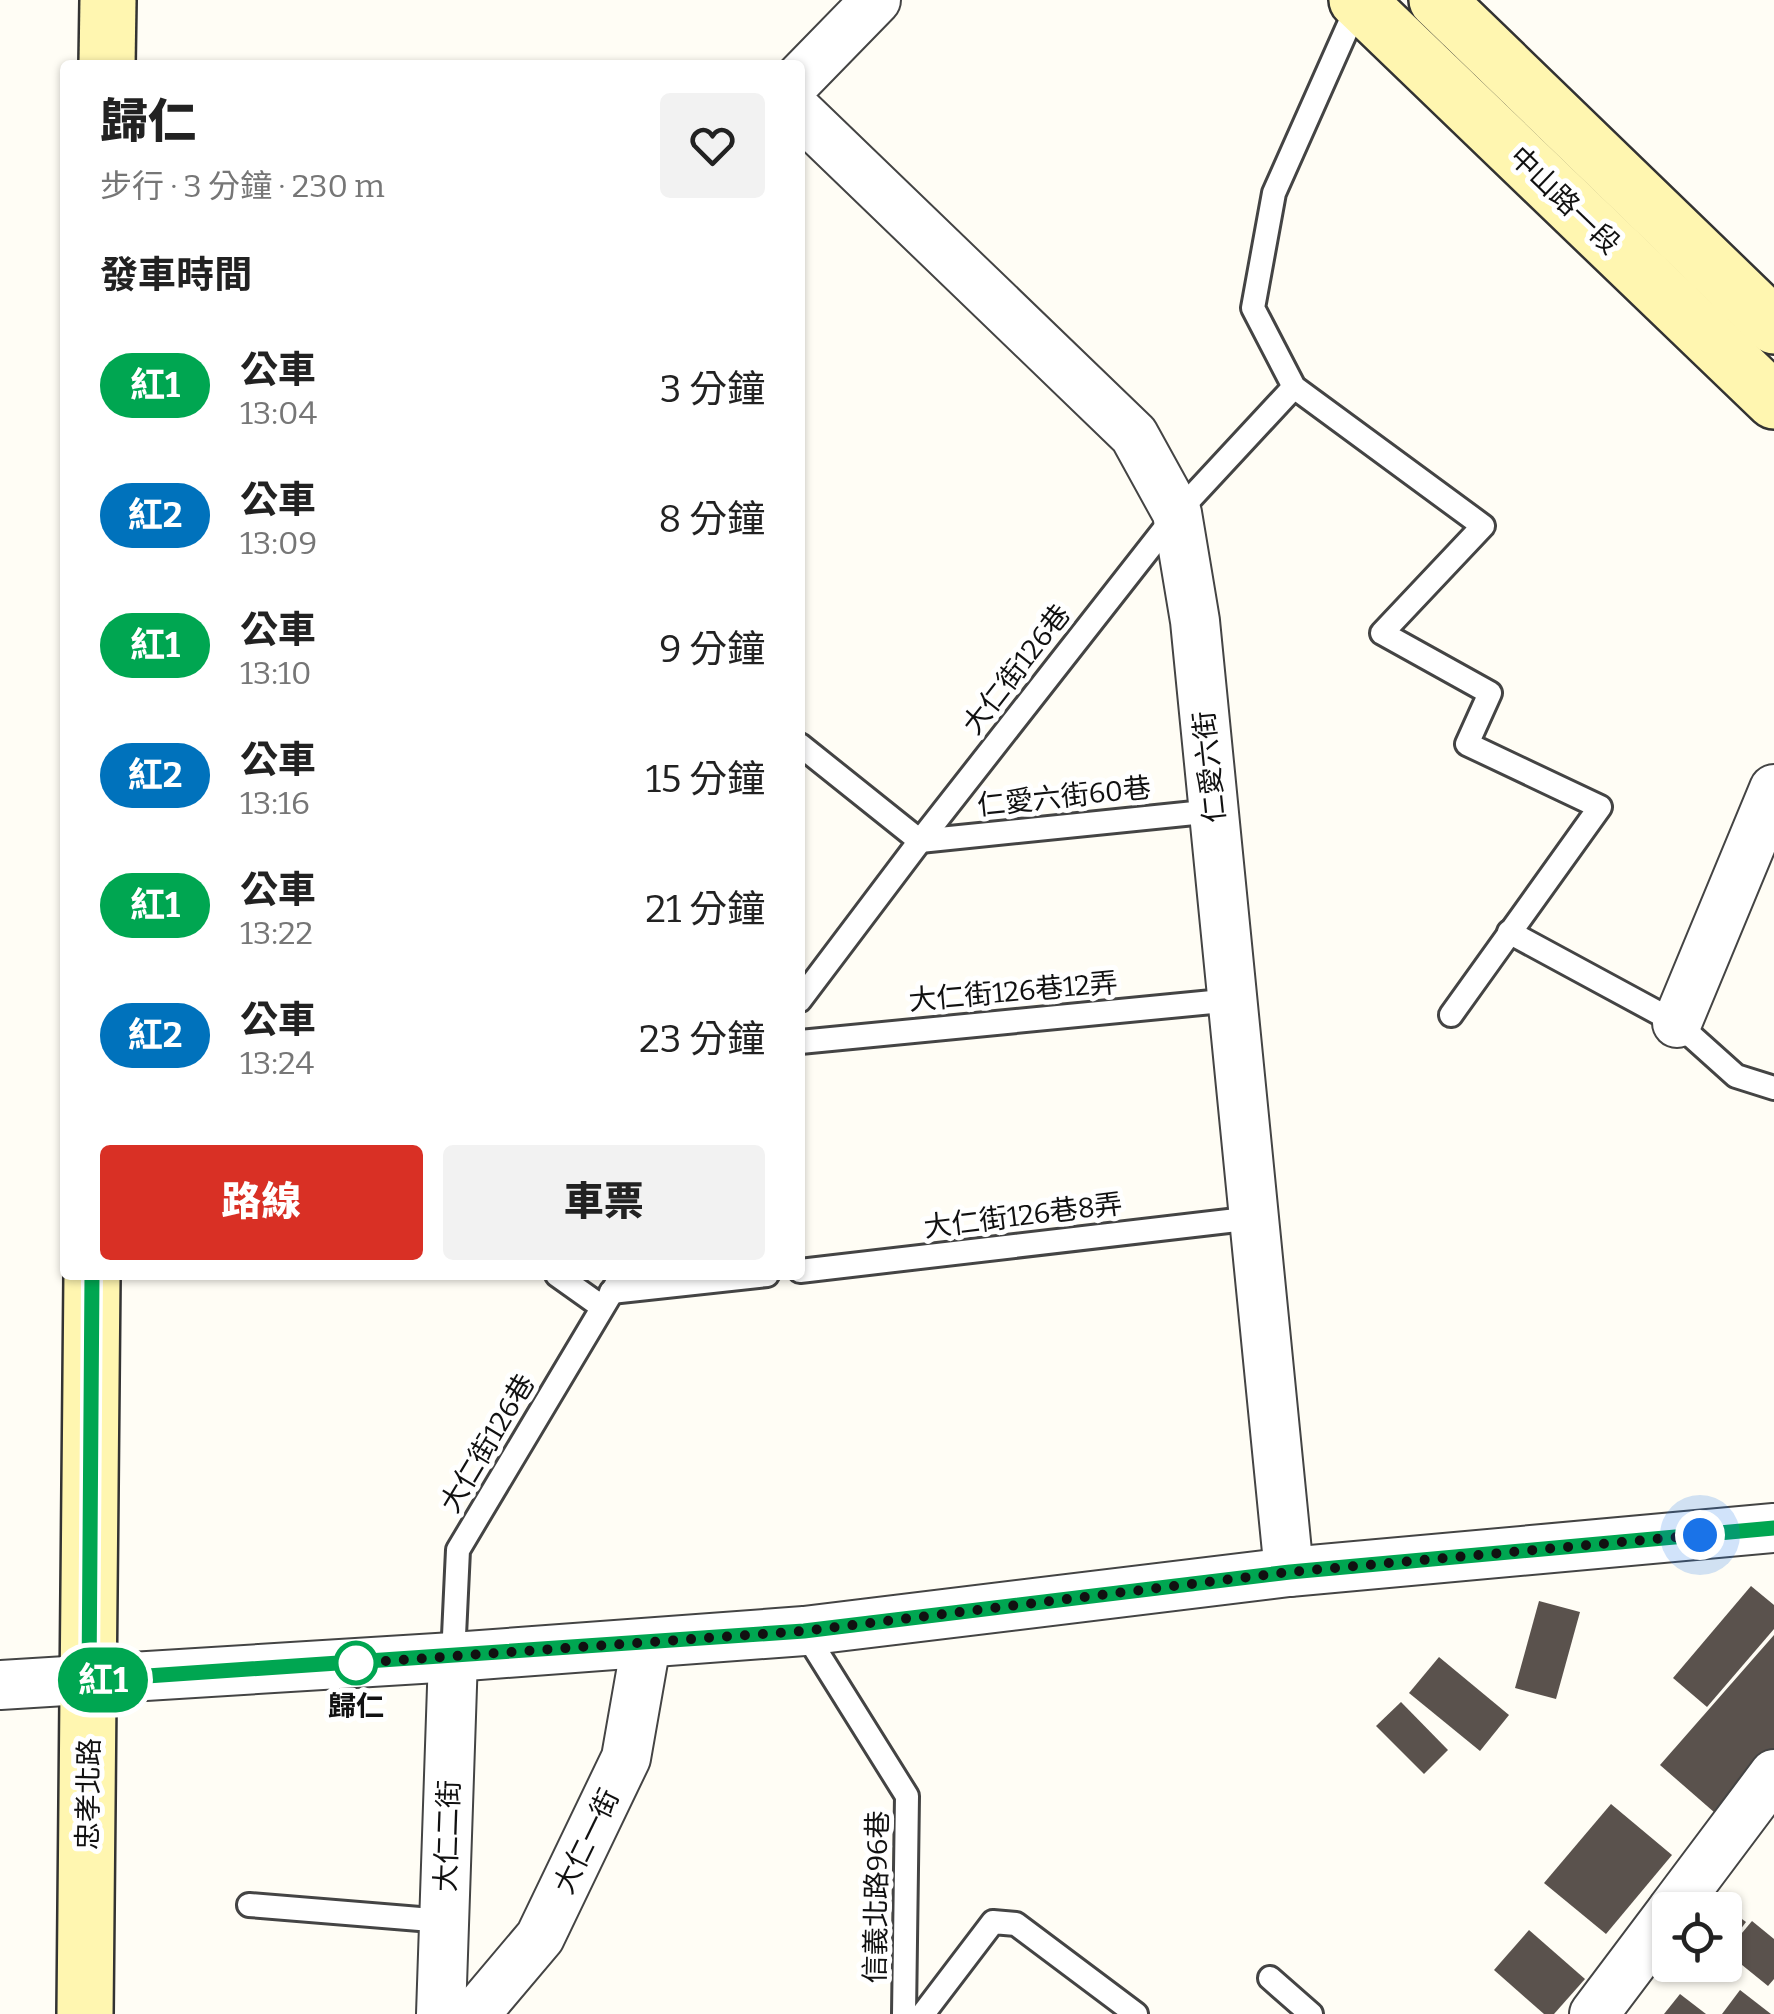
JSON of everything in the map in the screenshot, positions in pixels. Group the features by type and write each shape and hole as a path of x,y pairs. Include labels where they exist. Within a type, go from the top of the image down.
{"main road":[{"path":"107,60 108,0"},
{"name":"中山路一段","path":"1437,0 1774,326"},
{"name":"中山路一段","path":"1358,1 1774,401"},
{"name":"忠孝北路","path":"86,2014 92,1280"}],"street":[{"path":"805,73 876,0"},
{"name":"仁愛六街","path":"805,118 1134,435 1177,513 1195,621 1290,1572"},
{"path":"1677,1023 1774,789"},
{"path":"0,1685 804,1631 1290,1572 1774,1528"},
{"name":"大仁一街","path":"475,2014 540,1937 626,1758 646,1644"},
{"name":"大仁二街","path":"441,2014 454,1657"},
{"path":"1686,1892 1774,1774"},
{"path":"1594,2014 1652,1937"}],"lane":[{"path":"1358,1 1274,193 1253,308 1294,386 1483,526 1382,633 1490,694 1467,744 1600,807 1451,1015"},
{"name":"大仁街126巷","path":"805,993 1177,513 1294,386"},
{"path":"805,749 920,841"},
{"name":"仁愛六街60巷","path":"920,841 1214,810"},
{"path":"1509,932 1677,1023 1736,1076 1774,1088"},
{"name":"大仁街126巷12弄","path":"805,1042 1233,1000"},
{"name":"大仁街126巷8弄","path":"805,1270 1254,1218"},
{"path":"573,1280 612,1292 721,1280"},
{"name":"大仁街126巷","path":"454,1657 458,1550 612,1292"},
{"name":"信義北路96巷","path":"804,1631 907,1796 904,2014"},
{"path":"250,1906 444,1921"},
{"path":"924,2014 993,1922 1016,1924 1136,2014"},
{"path":"1270,1978 1311,2014"}],"building":[{"path":"1751,1586 1774,1605 1774,1629 1707,1707 1673,1678"},
{"path":"1539,1601 1580,1612 1556,1699 1515,1688"},
{"path":"1774,1635 1774,1765 1730,1826 1660,1765"},
{"path":"1439,1657 1509,1715 1480,1751 1409,1693"},
{"path":"1401,1702 1448,1750 1424,1774 1376,1726"},
{"path":"1611,1804 1672,1855 1606,1934 1544,1883"},
{"path":"1752,1921 1774,1939 1774,1979 1768,1986 1742,1965 1742,1933"},
{"path":"1529,1930 1585,1979 1554,2014 1544,2014 1494,1970"},
{"path":"1740,1990 1771,2014 1722,2014"},
{"path":"1680,1994 1706,2014 1664,2014"}],"bus line":[{"name":"紅1","path":"92,1280 89,1680 804,1631 1290,1572 1774,1528"}],"place":[{"name":"歸仁","path":"356,1663"}],"route":[{"path":"356,1663 344,1664 804,1631 1290,1572 1700,1535"}]}
